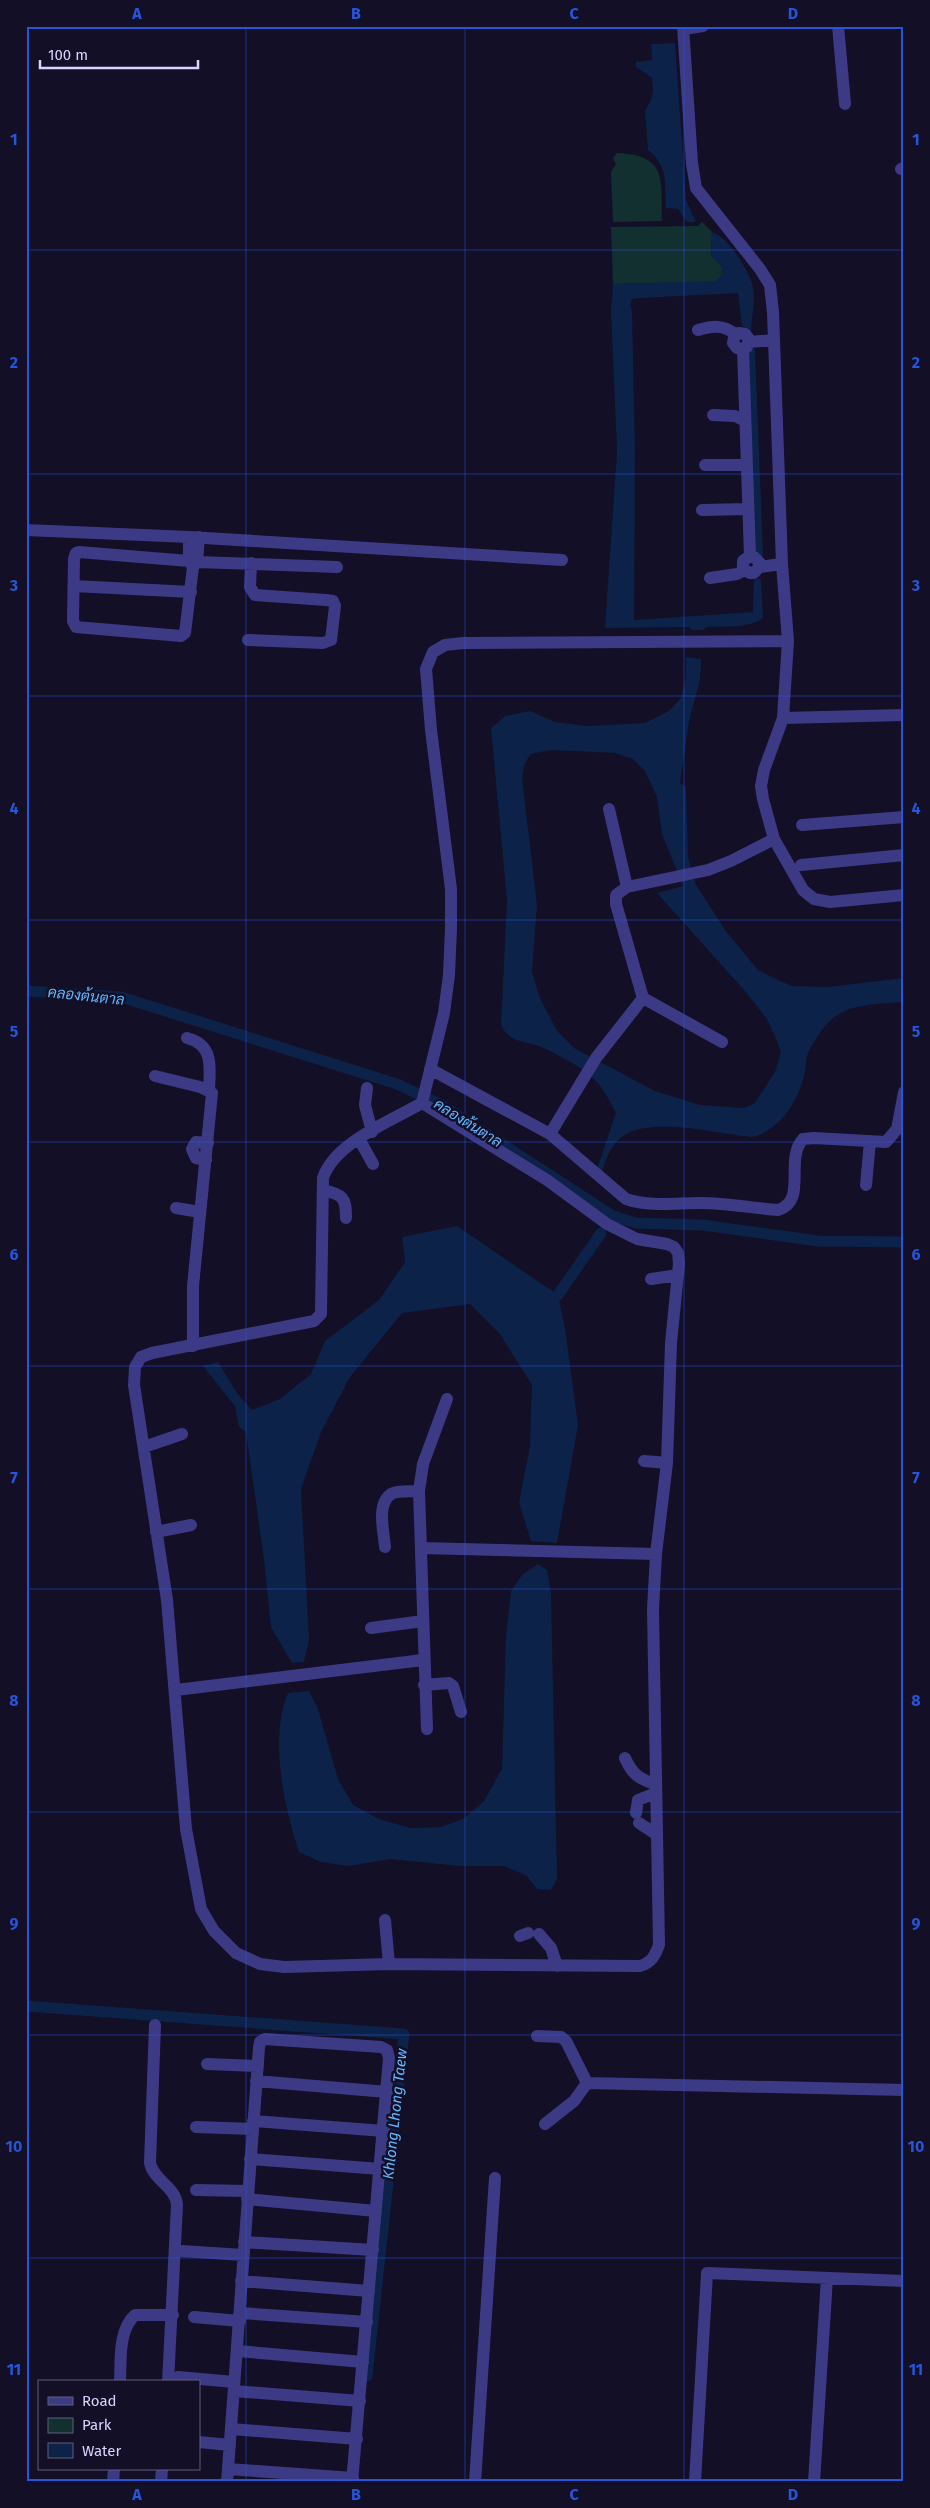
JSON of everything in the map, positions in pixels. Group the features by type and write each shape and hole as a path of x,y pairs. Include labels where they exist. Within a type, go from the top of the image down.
{"street":[{"path":"703,26 683,28 692,163 696,188 760,269 770,285 774,340 782,564 788,641 783,718 764,770 761,786 770,829 803,890 814,899 830,902 904,895"},
{"path":"838,26 845,104"},
{"path":"698,330 708,327 726,327 736,335 733,340 735,346 746,346 774,340"},
{"path":"746,346 745,421 750,556"},
{"path":"713,415 734,416 745,421"},
{"path":"705,465 746,465"},
{"path":"702,510 748,509"},
{"path":"26,530 194,537 562,560"},
{"path":"194,537 193,563 191,592 187,630 181,636 76,627 73,621 74,559 76,553 193,563 251,563 336,567"},
{"path":"750,556 758,559 760,567"},
{"path":"745,570 743,561 750,556"},
{"path":"248,640 323,643 331,640 335,606 333,601 326,600 255,595 250,587 251,563"},
{"path":"710,578 737,574 745,570 754,573 760,567 782,564"},
{"path":"74,586 191,592"},
{"path":"423,1100 547,1180 607,1224 637,1239 668,1244 674,1247 678,1258 671,1343 667,1463 656,1554 653,1609 659,1946 656,1954 648,1964 640,1966 557,1966 389,1964 284,1967 260,1964 236,1953 214,1931 201,1909 195,1887 186,1830 176,1690 166,1600 134,1384 135,1367 141,1357 305,1325 314,1321 321,1314 323,1190 327,1167 336,1155 423,1100 444,1014 449,975 452,889 430,730 426,669 433,652 445,645 463,643 788,641"},
{"path":"783,718 904,715"},
{"path":"609,809 627,887"},
{"path":"802,825 904,817"},
{"path":"722,1042 643,998 616,904 616,895 627,887 708,870 731,861 774,839"},
{"path":"801,865 904,856"},
{"path":"550,1134 585,1074 643,998"},
{"path":"187,1038 202,1044 208,1053 209,1090 213,1097 193,1286 194,1346"},
{"path":"429,1074 550,1134 626,1199 638,1203 702,1203 778,1210 787,1207 793,1200 796,1147 803,1139 886,1142 898,1129 904,1092"},
{"path":"155,1076 209,1090"},
{"path":"366,1088 365,1105 372,1132"},
{"path":"359,1139 373,1164"},
{"path":"866,1185 870,1141"},
{"path":"323,1190 343,1197 346,1205 346,1218"},
{"path":"176,1208 200,1212"},
{"path":"651,1279 678,1275"},
{"path":"427,1729 423,1660 422,1548 419,1492 423,1464 447,1399"},
{"path":"144,1448 182,1434"},
{"path":"644,1461 667,1463"},
{"path":"385,1547 382,1510 386,1500 391,1494 399,1492 419,1492"},
{"path":"156,1532 191,1525"},
{"path":"422,1548 559,1550 656,1554"},
{"path":"370,1628 423,1621"},
{"path":"176,1690 423,1660"},
{"path":"424,1685 449,1683 453,1686 461,1712"},
{"path":"625,1758 636,1776 656,1788"},
{"path":"656,1788 638,1800 637,1818 656,1834"},
{"path":"385,1920 389,1964"},
{"path":"529,1934 551,1948 557,1966"},
{"path":"156,2025 150,2163 153,2172 177,2200 173,2379"},
{"path":"537,2036 554,2036 566,2041 587,2083"},
{"path":"227,2482 259,2048 265,2039 381,2047 387,2050 389,2058 387,2092 352,2480 228,2469"},
{"path":"207,2064 258,2066"},
{"path":"256,2081 387,2092"},
{"path":"587,2083 904,2090"},
{"path":"545,2124 574,2101 587,2083"},
{"path":"196,2127 253,2125 384,2131"},
{"path":"250,2159 380,2169"},
{"path":"475,2482 495,2178"},
{"path":"196,2190 376,2211"},
{"path":"182,2252 243,2248 373,2250"},
{"path":"695,2482 707,2273 904,2281"},
{"path":"814,2482 827,2278"},
{"path":"241,2281 369,2291"},
{"path":"120,2380 124,2334 129,2320 135,2315 173,2315"},
{"path":"194,2317 367,2322"},
{"path":"238,2351 363,2362"},
{"path":"200,2382 360,2401"},
{"path":"231,2429 357,2440"},
{"path":"200,2442 230,2445"}],"green space":[{"path":"617,153 634,155 645,159 658,172 662,193 662,221 613,222 611,172 616,164 613,158"},
{"path":"702,222 712,232 711,256 722,267 723,274 715,282 613,284 611,227 698,226"}],"water":[{"path":"675,43 686,200 696,222 687,222 678,209 666,208 665,183 662,169 659,162 648,150 645,111 651,100 653,90 652,78 636,67 636,62 652,60 651,44"},
{"path":"712,232 725,240 731,247 751,280 754,298 751,334 742,326 738,293 641,298 632,299 630,304 632,311 635,452 634,620 753,612 754,579 761,579 763,618 750,624 707,627 703,630 692,630 689,627 605,628 617,451 611,311 613,284 715,281 723,274 722,267 711,256"},
{"path":"755,349 763,556 760,558 755,556 747,350"},
{"path":"686,657 701,659 700,680 689,721 680,783 686,787 688,857 695,883 725,930 758,970 791,986 827,987 904,978 904,1002 875,1004 855,1008 837,1015 830,1021 808,1053 804,1076 791,1107 785,1116 770,1129 752,1137 686,1128 650,1127 635,1130 623,1136 615,1143 607,1157 602,1172 597,1169 616,1113 603,1089 589,1074 565,1059 539,1046 509,1036 501,1024 507,900 491,728 505,716 530,711 555,722 587,726 645,723 669,711 681,698 686,677","holes":["551,750 615,753 633,759 645,771 657,797 662,834 683,886 657,893 744,990 767,1019 781,1052 775,1072 755,1103 744,1108 700,1105 655,1091 574,1048 557,1031 540,998 532,972 537,905 522,778 524,766 530,754"]},
{"path":"457,1226 558,1295 565,1328 578,1425 557,1543 531,1541 519,1502 530,1446 532,1385 500,1334 470,1304 402,1313 350,1377 321,1432 301,1489 309,1640 304,1662 292,1663 271,1627 264,1560 246,1432 239,1427 235,1406 203,1366 218,1362 237,1393 252,1410 280,1399 311,1374 325,1341 379,1300 405,1262 402,1237"},
{"path":"538,1564 547,1570 551,1592 557,1879 551,1890 537,1889 527,1876 504,1866 460,1866 390,1859 349,1866 321,1862 299,1852 284,1794 279,1751 282,1711 288,1693 309,1691 318,1709 338,1779 353,1805 379,1819 410,1828 441,1827 463,1819 484,1801 502,1769 506,1635 511,1591 522,1575"}],"waterway":[{"name":"คลองต้นตาล","path":"26,991 121,997 397,1084 442,1105 613,1216 636,1223 703,1225 818,1241 904,1242"},
{"path":"558,1295 601,1233"},
{"name":"Khlong Lhong Taew","path":"26,2006 404,2034 367,2376"}]}
